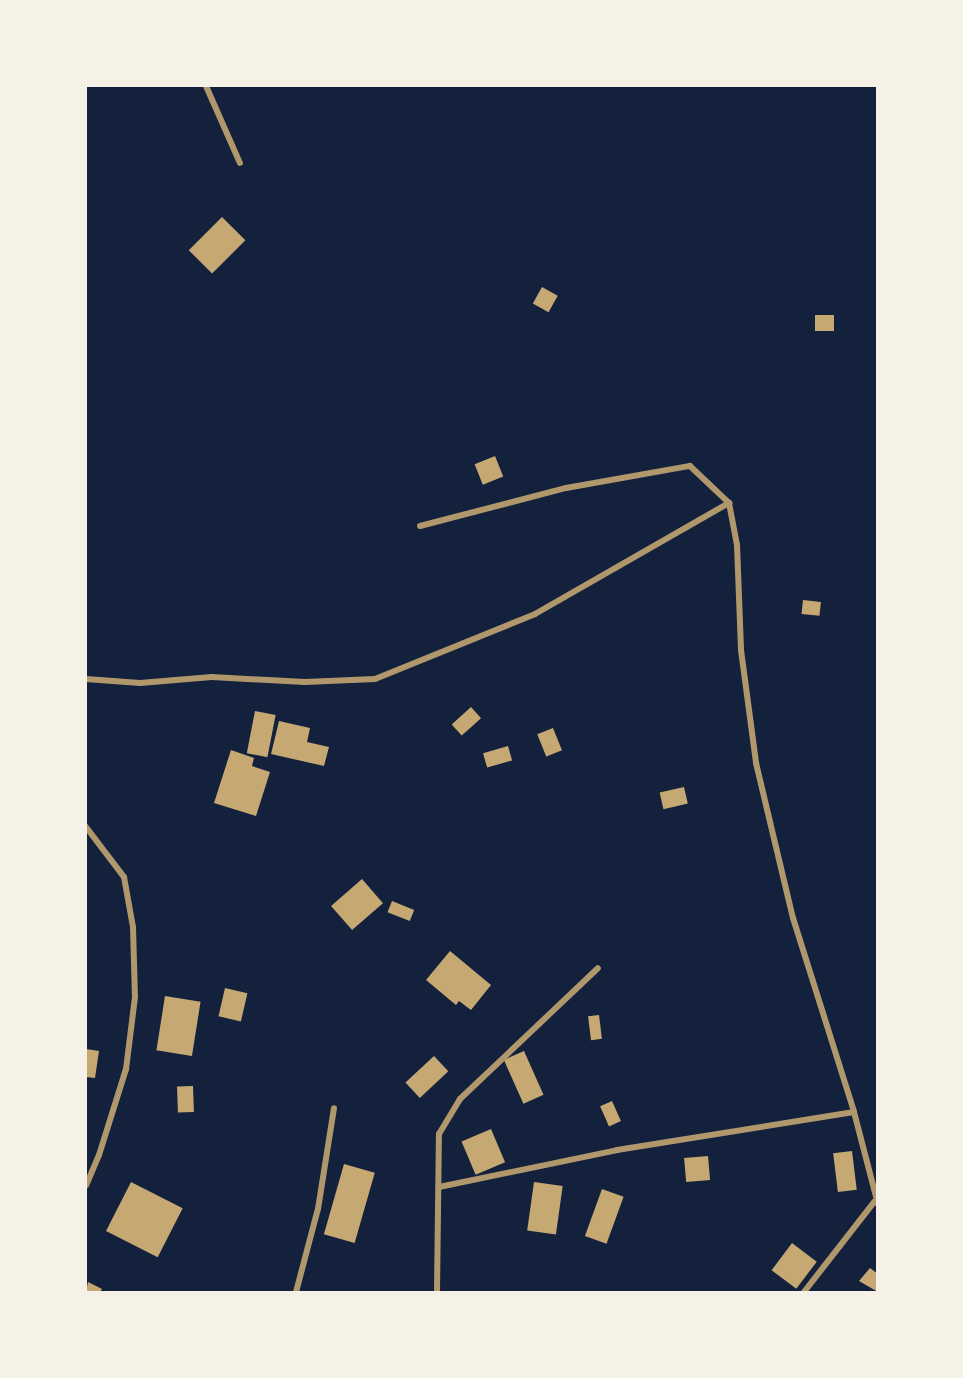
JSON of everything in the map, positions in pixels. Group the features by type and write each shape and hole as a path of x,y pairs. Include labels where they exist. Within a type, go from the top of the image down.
{"street":[{"path":"206,86 240,163"},
{"path":"420,526 566,488 690,466 729,503 737,545 741,650 756,763 803,952 854,1112 876,1203 804,1293"},
{"path":"86,679 140,682 212,677 305,682 375,679 534,614 729,503"},
{"path":"86,827 124,877 133,927 135,997 126,1069 99,1155 86,1185"},
{"path":"437,1293 439,1134 460,1099 598,968"},
{"path":"296,1293 318,1209 334,1108"},
{"path":"439,1187 616,1149 854,1112"}],"building":[{"path":"222,217 245,240 212,274 189,250"},
{"path":"542,287 558,296 549,312 533,304"},
{"path":"815,315 834,315 834,331 815,331"},
{"path":"495,456 503,476 483,485 475,464"},
{"path":"803,600 821,602 819,616 802,614"},
{"path":"471,707 481,718 462,736 452,724"},
{"path":"255,711 276,715 267,757 247,753"},
{"path":"279,721 310,728 307,742 329,747 324,766 271,754"},
{"path":"553,728 562,750 546,757 537,734"},
{"path":"508,746 512,760 487,768 483,753"},
{"path":"231,750 254,758 252,766 270,772 256,816 214,803"},
{"path":"684,787 688,804 663,809 660,793"},
{"path":"362,879 383,903 352,930 331,906"},
{"path":"392,901 414,910 410,921 388,912"},
{"path":"450,951 491,985 471,1010 459,1001 456,1005 426,980"},
{"path":"225,988 247,993 241,1021 218,1016"},
{"path":"165,996 201,1002 192,1056 156,1050"},
{"path":"599,1015 602,1039 591,1040 588,1016"},
{"path":"86,1049 99,1051 95,1078 86,1077"},
{"path":"524,1051 544,1095 523,1104 504,1060"},
{"path":"434,1056 448,1071 420,1098 405,1083"},
{"path":"193,1086 194,1112 178,1113 177,1087"},
{"path":"612,1101 621,1121 609,1126 600,1106"},
{"path":"491,1129 505,1162 476,1175 462,1142"},
{"path":"852,1151 857,1190 838,1192 833,1153"},
{"path":"708,1156 710,1180 686,1182 684,1158"},
{"path":"344,1164 375,1173 355,1243 324,1234"},
{"path":"131,1182 183,1208 158,1257 106,1231"},
{"path":"534,1182 563,1186 556,1235 527,1231"},
{"path":"602,1189 624,1197 607,1244 585,1236"},
{"path":"792,1243 817,1262 796,1289 772,1270"},
{"path":"870,1268 878,1274 878,1292 859,1281"},
{"path":"88,1282 102,1289 100,1292 86,1292"}]}
